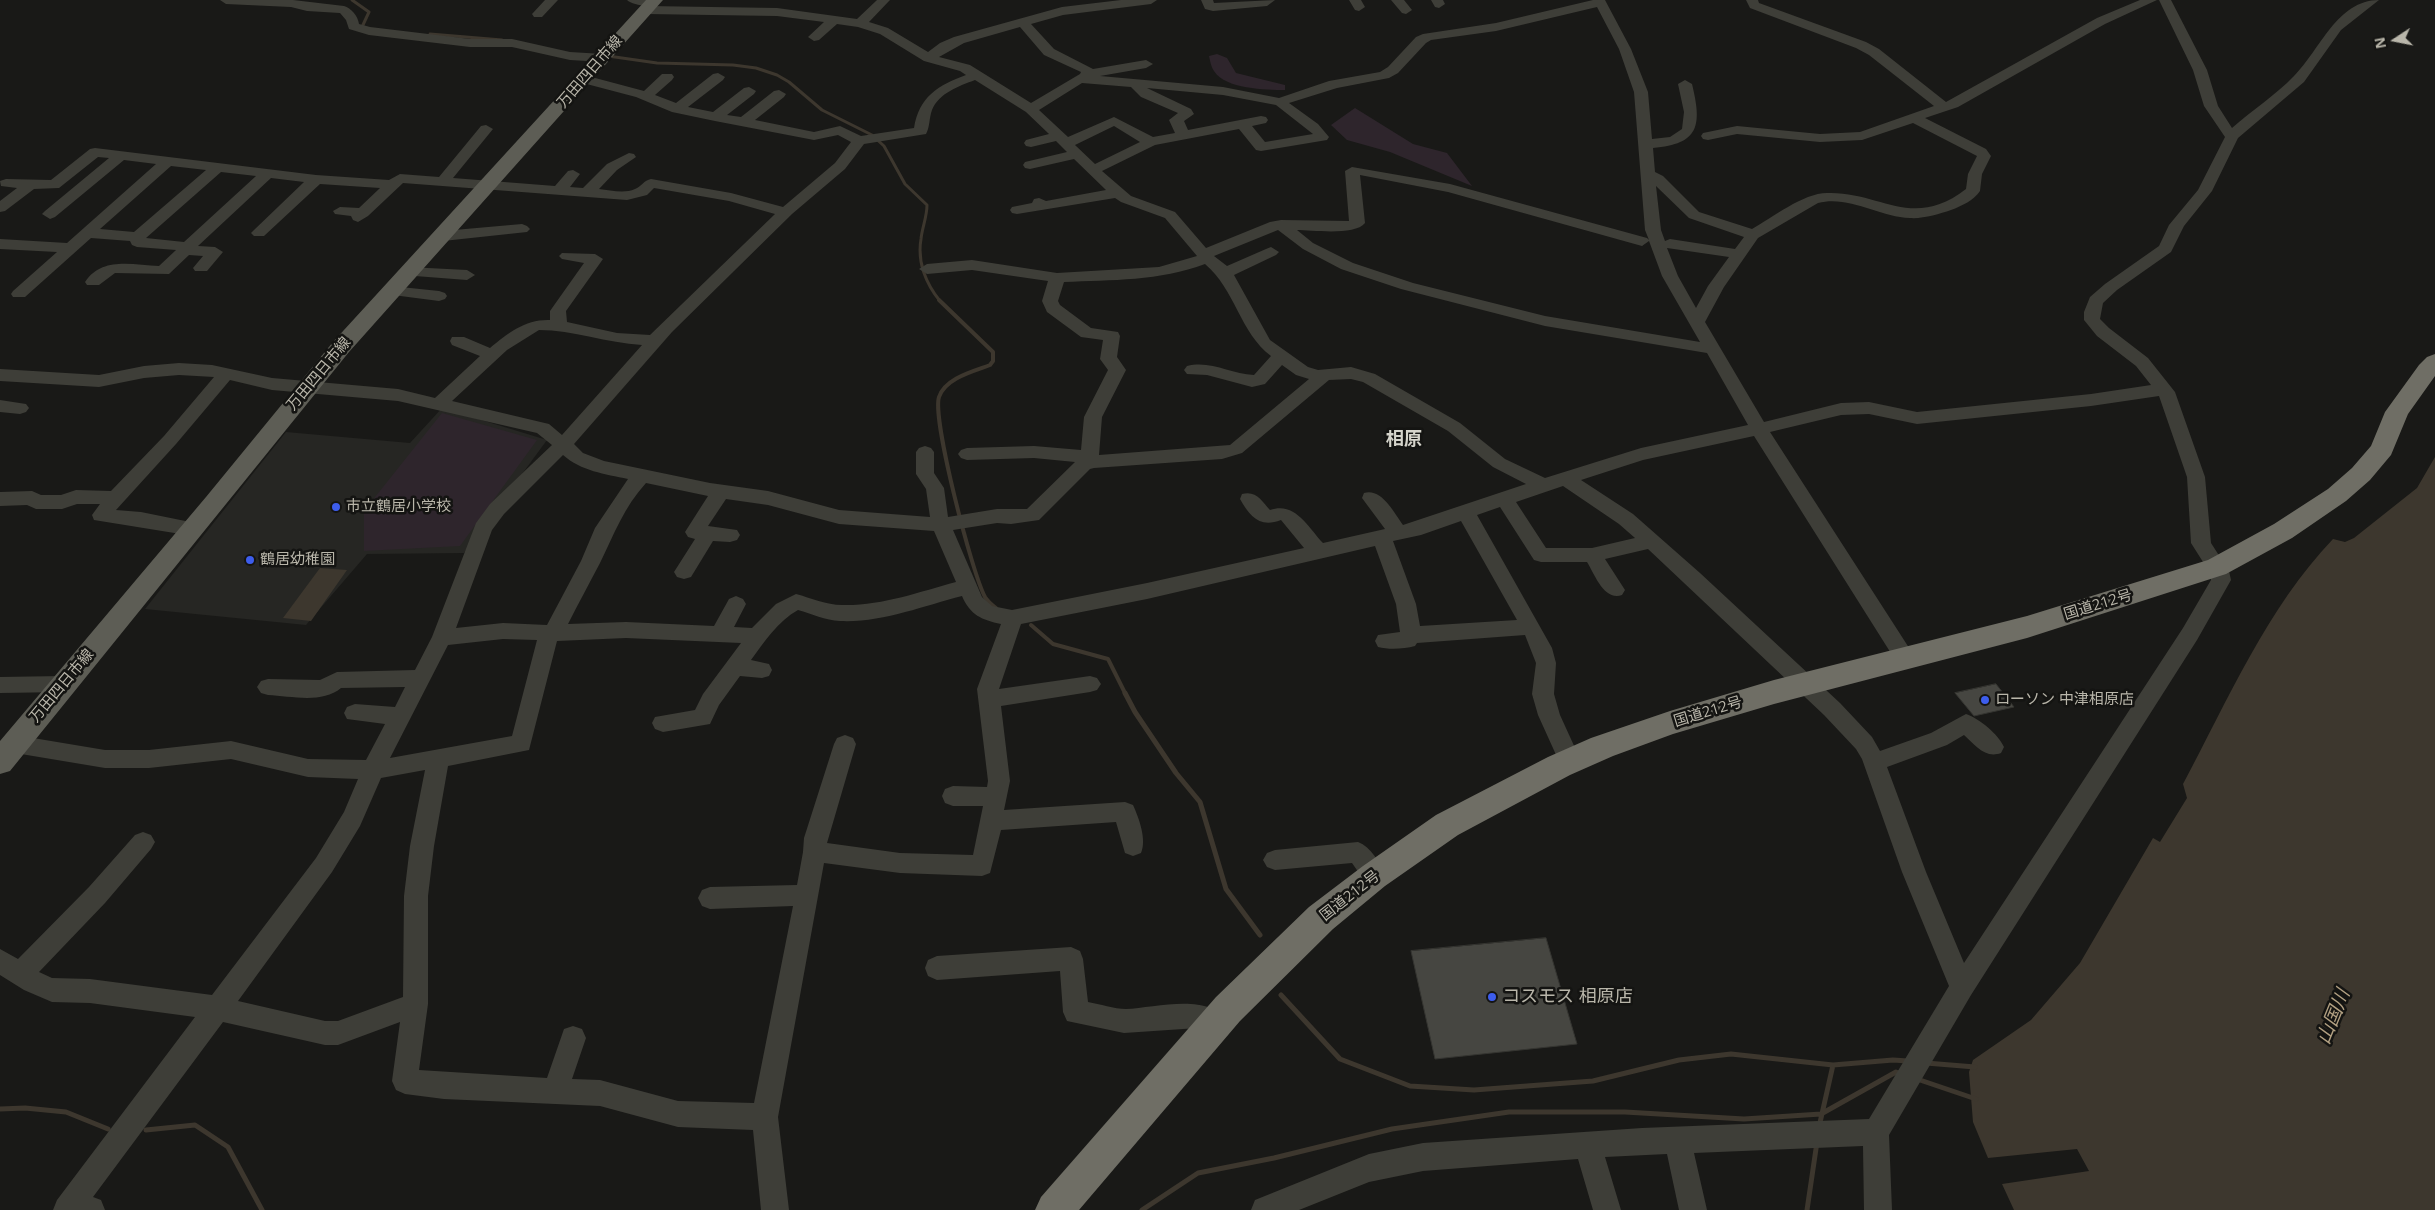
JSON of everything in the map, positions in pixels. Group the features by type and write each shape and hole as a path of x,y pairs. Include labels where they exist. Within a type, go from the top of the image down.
{"highway":[{"name":"国道212号","path":"1054,1210 1214,1024 1321,918 1374,876 1447,826 1602,746 1670,724 1805,685 2028,627 2217,567 2283,531 2337,495 2361,474 2382,449 2397,412 2427,370 2435,362"}],"main road":[{"name":"万田四日市線","path":"0,762 194,529 308,386 408,272 443,236 603,58 647,3"}],"street":[{"path":"226,0 283,2 344,10 352,19 353,26 369,31 470,43 512,43 570,56 603,58"},
{"path":"538,14 552,0"},
{"path":"860,23 884,0"},
{"path":"929,58 945,46 959,40 1062,11 1087,6 1151,0"},
{"path":"1207,0 1210,6 1213,7 1266,2 1269,0"},
{"path":"1398,0 1406,10"},
{"path":"1752,0 1754,5 1867,49 1945,108"},
{"path":"1708,136 1738,130 1754,130 1841,139 1862,136 1945,108 2101,21 2151,0"},
{"path":"2164,0 2200,70 2211,106 2224,128 2232,136"},
{"path":"1878,1210 1876,1132 1962,987 2190,634 2221,580 2217,567 2207,555 2201,543 2196,477 2164,389 2142,362 2103,332 2092,320 2092,312 2096,301 2111,287 2166,249 2177,225 2205,191 2232,136 2252,117 2299,79 2338,27 2372,0"},
{"path":"1023,23 1049,52 1086,75 1135,84 1223,91 1280,102 1334,84 1384,75 1392,70 1422,40 1428,37 1496,27 1599,2 1625,49 1641,92 1653,230 1660,254 1670,276 1759,429 1906,660"},
{"path":"647,3 777,12 860,23 884,30 929,58 964,68 1031,109 1093,170 1126,199 1170,215 1205,256 1225,273 1264,343 1281,356 1302,371 1317,376 1351,373 1369,378 1454,427 1499,463 1544,485"},
{"path":"1236,18 1244,4"},
{"path":"814,37 834,20"},
{"path":"1031,109 1086,75 1146,64"},
{"path":"584,79 646,96 677,110 814,136 840,130 859,141 921,131 925,110 930,102 953,85 977,75"},
{"path":"646,96 667,77"},
{"path":"677,110 718,77"},
{"path":"1135,84 1146,94 1186,112 1186,114 1176,120 1183,134"},
{"path":"1645,144 1672,141 1682,138 1688,132 1692,120 1685,84"},
{"path":"715,117 749,91"},
{"path":"744,122 779,94"},
{"path":"1242,123 1261,148 1322,137 1315,127 1280,102"},
{"path":"1698,322 1716,286 1737,254 1753,235 1813,200 1825,197 1841,198 1909,214 1961,202 1973,191 1975,174 1984,156 1981,152 1914,118"},
{"path":"1093,170 1151,142 1183,134 1261,120"},
{"path":"1031,143 1064,140 1114,121 1151,142"},
{"path":"443,182 486,129"},
{"path":"76,1209 216,1008 324,866 366,791 372,770 420,678 443,636 442,638 482,528 497,509 563,445 655,341 785,212 840,166 859,141"},
{"path":"6,183 54,185 96,152 316,179 392,185"},
{"path":"1030,165 1078,154"},
{"path":"50,214 120,155"},
{"path":"587,192 612,167 628,157"},
{"path":"19,294 168,161"},
{"path":"201,268 215,252 136,242 138,237 218,167"},
{"path":"927,269 972,265 1057,278 1159,272 1180,268 1270,227 1280,225 1351,226 1357,223 1352,171 1362,170 1450,188 1642,241"},
{"path":"93,282 111,268 163,271 268,173"},
{"path":"1647,173 1658,179 1694,215 1753,235"},
{"path":"559,190 573,174"},
{"path":"340,211 360,215 400,178 627,196 642,192 651,184 731,197 785,212"},
{"path":"259,233 316,179"},
{"path":"0,208 31,184"},
{"path":"1018,210 1040,204 1117,192"},
{"path":"1280,225 1308,246 1347,266 1407,286 1545,321 1712,349"},
{"path":"443,236 522,229"},
{"path":"87,234 138,237"},
{"path":"0,244 71,248"},
{"path":"1670,244 1737,254"},
{"path":"1225,273 1272,252"},
{"path":"559,328 558,311 568,294 595,259 567,256"},
{"path":"408,272 467,275"},
{"path":"1,376 99,381 144,372 179,369 226,374 272,384 398,395 543,428 577,458 600,467 720,491 768,498 839,517 940,525 997,516 1032,515 1064,482 1090,460 1093,417 1117,370 1116,365 1108,359 1112,336 1087,333 1053,308 1050,301 1057,278"},
{"path":"391,291 439,296"},
{"path":"439,404 514,338 536,325 605,334 614,338 655,341"},
{"path":"458,341 492,356"},
{"path":"1193,370 1210,369 1216,373 1252,381 1259,380 1281,356"},
{"path":"194,529 141,519 101,515 144,466 170,440 226,374"},
{"path":"967,454 1034,452 1090,460 1104,460 1222,453 1236,449 1324,376"},
{"path":"925,452 925,474 935,488 940,525 947,536 974,601 986,613 1012,618 1147,591 1390,535 1466,514 1504,498 1641,454 1759,429 1840,409 1869,408 1904,416 1925,417 2091,400 2164,389"},
{"path":"0,406 20,408"},
{"path":"15,744 105,759 149,758 230,750 308,768 372,770 438,760 520,744 551,633 591,561 605,528 627,492 642,475"},
{"path":"1567,479 1626,519 1652,541 1864,743 1874,762 1902,845 1937,934 1962,987"},
{"path":"720,491 695,532 730,535"},
{"path":"0,499 32,498 36,502 62,502 76,497 116,498"},
{"path":"1371,498 1390,535 1411,635 1408,640 1385,641"},
{"path":"1504,498 1541,555 1592,555 1652,541"},
{"path":"1250,499 1267,518 1281,513 1286,514 1320,552"},
{"path":"1466,514 1542,648 1546,663 1542,694 1549,715 1570,761"},
{"path":"684,572 708,533"},
{"path":"1592,555 1615,590"},
{"path":"663,723 702,718 710,700 757,636 783,609 796,602 833,612 868,611 968,587"},
{"path":"720,634 736,604"},
{"path":"815,852 900,864 982,866 999,781 988,689 1011,626 1012,618"},
{"path":"1411,635 1531,627"},
{"path":"442,638 502,632 551,633 626,630 757,636"},
{"path":"735,667 762,670"},
{"path":"268,687 320,689 328,687 337,680 420,678"},
{"path":"0,684 63,684"},
{"path":"989,699 1090,684"},
{"path":"355,713 400,716"},
{"path":"1874,762 1939,739 1966,723 1993,748"},
{"path":"775,1210 765,1117 815,852 816,838 845,744"},
{"path":"438,760 422,846 416,896 415,1004 405,1081 444,1086 600,1093 678,1114 765,1117"},
{"path":"954,796 996,798"},
{"path":"991,821 1125,812 1133,846"},
{"path":"20,974 97,895 143,842"},
{"path":"1275,860 1358,852 1374,876"},
{"path":"710,898 807,895"},
{"path":"937,968 1072,959 1076,1012 1124,1021 1201,1016 1214,1024"},
{"path":"0,961 20,974 52,990 90,991 216,1008 325,1033 338,1033 415,1004"},
{"path":"555,1091 573,1038"},
{"path":"1265,1210 1369,1168 1423,1157 1678,1140 1876,1132"},
{"path":"1678,1140 1693,1210"},
{"path":"1588,1146 1607,1210"}],"shaded area":[{"path":"1217,54 1227,58 1236,73 1285,85 1285,90 1267,90 1227,82 1219,77 1211,66 1209,56"},
{"path":"1355,108 1413,144 1447,153 1472,186 1390,152 1347,140 1331,125"},
{"path":"442,408 547,440 464,553 367,554 306,625 145,609 286,432 410,443"},
{"path":"442,413 537,440 460,546 364,551 364,511"}],"water":[{"name":"山国川","path":"2435,457 2435,1210 2014,1210 2002,1184 2089,1171 2077,1149 1988,1158 1973,1122 1969,1072 1973,1060 2031,1020 2080,963 2153,838 2160,842 2187,798 2183,784 2233,688 2268,625 2309,566 2333,539 2345,542 2354,538 2417,488"},
{"path":"320,568 347,570 311,621 283,618"}],"building":[{"name":"ローソン 中津相原店","path":"1996,684 2014,707 1974,716 1955,693"},
{"name":"コスモス 相原店","path":"1546,938 1577,1044 1435,1059 1411,951"}],"waterway":[{"path":"352,0 369,12 362,27 365,28"},
{"path":"430,34 502,40"},
{"path":"608,56 657,63 733,65 756,68 777,75 789,82 822,110 872,135 884,146 905,184 927,205 920,256 927,280 940,301"},
{"path":"940,301 993,352 993,361 990,365 961,376 942,390 939,397 938,411 954,496 971,559 985,597 996,608"},
{"path":"1031,625 1053,644 1108,659 1125,693"},
{"path":"1125,693 1135,712 1176,773 1200,802 1226,889 1260,935"},
{"path":"1281,995 1340,1059 1410,1086 1474,1090 1593,1081 1679,1060 1731,1054 1833,1065"},
{"path":"1833,1065 1893,1060 1908,1061"},
{"path":"1926,1063 1975,1067"},
{"path":"1822,1113 1833,1065"},
{"path":"1822,1113 1896,1072 1902,1074"},
{"path":"1917,1079 1976,1099"},
{"path":"0,1109 25,1108 66,1112 108,1129"},
{"path":"1142,1210 1198,1173 1274,1158 1392,1129 1509,1112 1625,1112 1744,1119 1822,1113"},
{"path":"1819,1127 1822,1113"},
{"path":"146,1130 195,1125 228,1147 262,1210"},
{"path":"1807,1210 1817,1142"}],"place":[{"name":"市立鶴居小学校","path":"336,507"},
{"name":"鶴居幼稚園","path":"250,560"},
{"name":"ローソン 中津相原店","path":"1985,700"},
{"name":"コスモス 相原店","path":"1492,997"}],"district":[{"name":"相原","path":"1404,440"}]}
